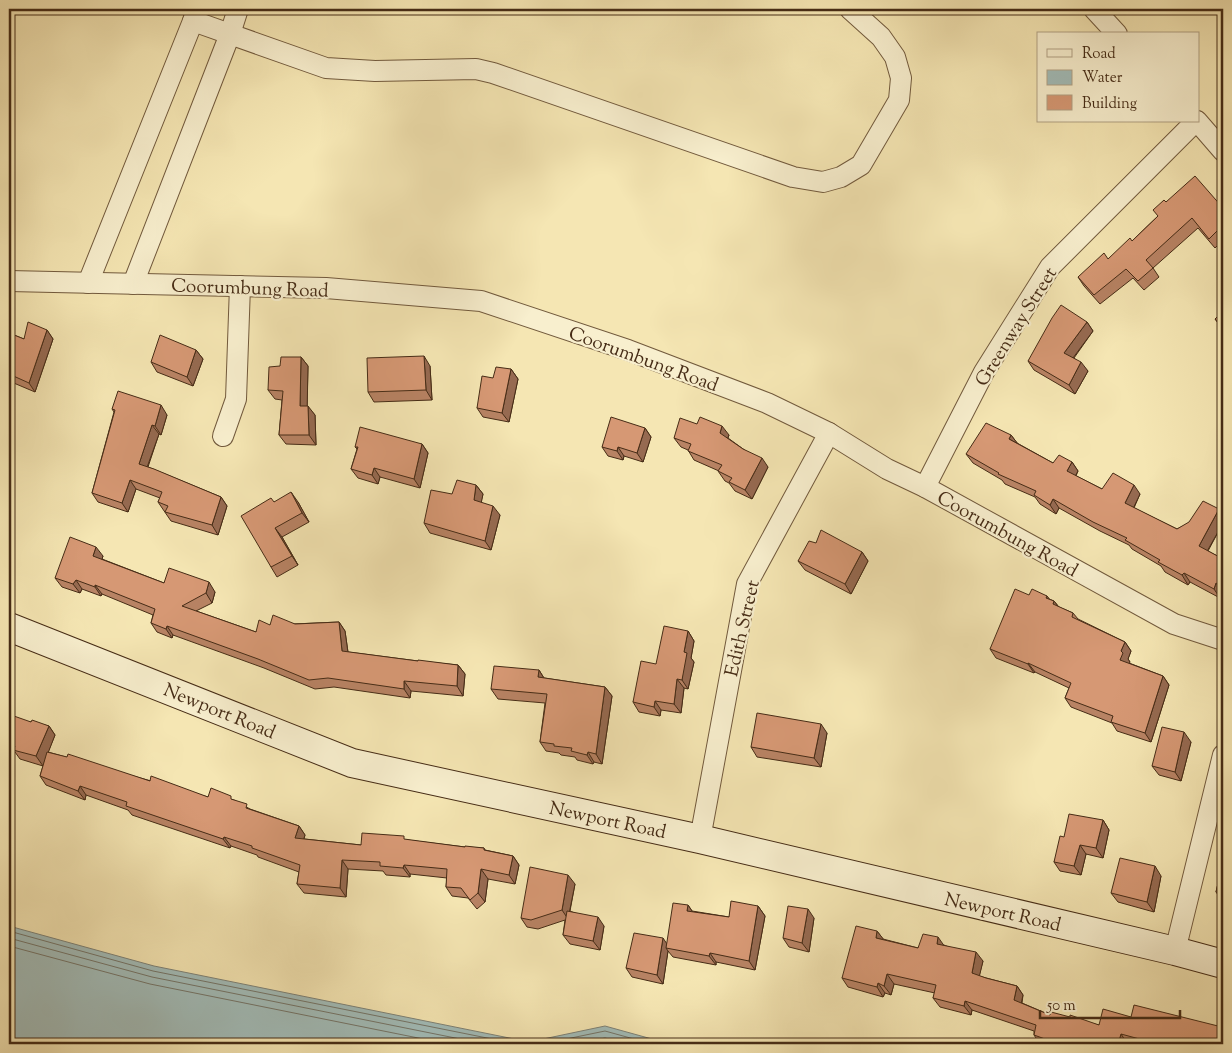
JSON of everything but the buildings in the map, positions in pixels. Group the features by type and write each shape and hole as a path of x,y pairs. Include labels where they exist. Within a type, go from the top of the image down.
{"street":[{"path":"133,284 238,9"},
{"path":"88,282 195,15 230,34 326,68 375,71 476,69 493,73 792,177 823,182 841,177 861,164 898,100 901,78 895,57 881,37 850,9"},
{"path":"1094,9 1115,32"},
{"name":"Greenway Street","path":"925,487 984,372 1050,267 1195,122"},
{"path":"1197,122 1223,151"},
{"name":"Coorumbung Road","path":"9,281 326,288 481,301 628,350 767,403 829,433 887,469 925,487 1174,624 1223,640"},
{"path":"223,436 236,398 240,286"},
{"name":"Edith Street","path":"700,839 747,584 829,433"},
{"name":"Newport Road","path":"9,627 352,763 700,839 1223,964"},
{"path":"1175,951 1223,754"}],"water":[{"path":"9,926 154,966 529,1042 605,1026 670,1044 9,1044"}]}
